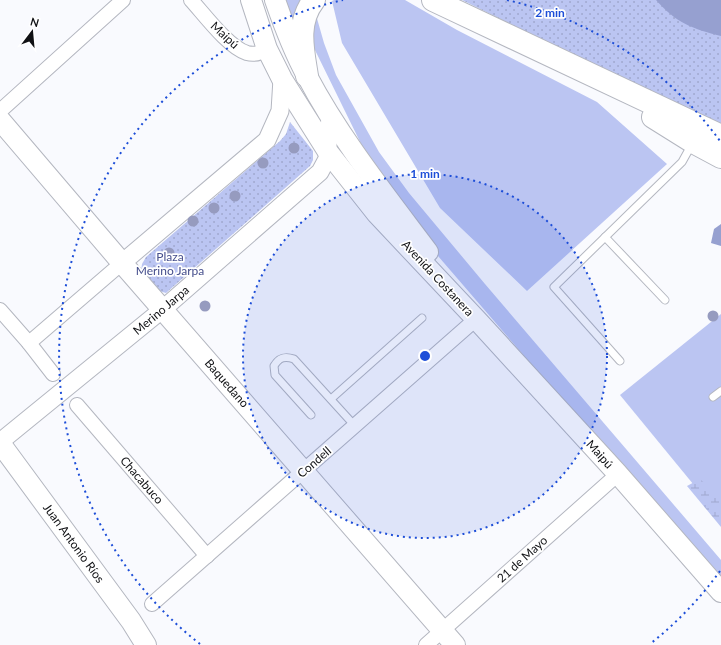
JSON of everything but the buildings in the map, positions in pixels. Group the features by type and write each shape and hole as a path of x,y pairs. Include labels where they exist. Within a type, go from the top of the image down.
{"main road":[{"name":"Avenida Costanera","path":"251,0 267,48 282,79 328,152 377,214 476,319"},
{"name":"Avenida Costanera","path":"275,0 290,39 307,76 330,116 476,319"},
{"path":"307,76 302,32 306,12 314,0"},
{"path":"433,0 721,136"},
{"path":"561,60 693,142 721,157"},
{"name":"Baquedano","path":"0,120 122,263 455,645"},
{"name":"Maipú","path":"476,319 618,474 721,592"},
{"name":"Juan Antonio Ríos","path":"0,442 131,621 146,645"}],"street":[{"path":"0,111 123,0"},
{"name":"Maipú","path":"191,0 222,35 243,51 253,54 267,48"},
{"path":"29,343 267,140 280,111 282,79"},
{"name":"Merino Jarpa","path":"0,442 163,309 320,172 327,159 330,116"},
{"path":"0,310 29,343 53,374"},
{"name":"Condell","path":"152,604 476,319"},
{"name":"Chacabuco","path":"77,404 207,556"},
{"name":"21 de Mayo","path":"426,645 618,474"}],"lane":[{"path":"620,361 554,287 682,162 693,142"},
{"path":"605,237 665,300"},
{"path":"331,399 422,318"},
{"path":"311,415 274,375 274,366 280,358 285,357 294,359 355,426"},
{"path":"713,397 721,391"}],"green space":[{"path":"285,0 304,0 295,33"},
{"path":"405,0 457,30 597,102 667,164 527,291 440,208 342,43 332,1"},
{"path":"462,0 721,0 721,135 597,67"},
{"path":"316,15 324,43 336,75 379,152 409,193 485,284 721,560 721,584 438,256 398,203 368,158 313,46 311,35"},
{"name":"Plaza Merino Jarpa","path":"290,122 313,151 313,160 310,166 166,293 159,291 141,271 142,264 146,257 280,141 286,134"},
{"path":"721,314 721,518 620,395"},
{"path":"700,479 721,498 721,527 687,486"}],"shaded area":[{"path":"656,0 721,0 721,36 693,28 678,20 663,8"},
{"path":"721,224 721,246 711,243 714,229"}]}
